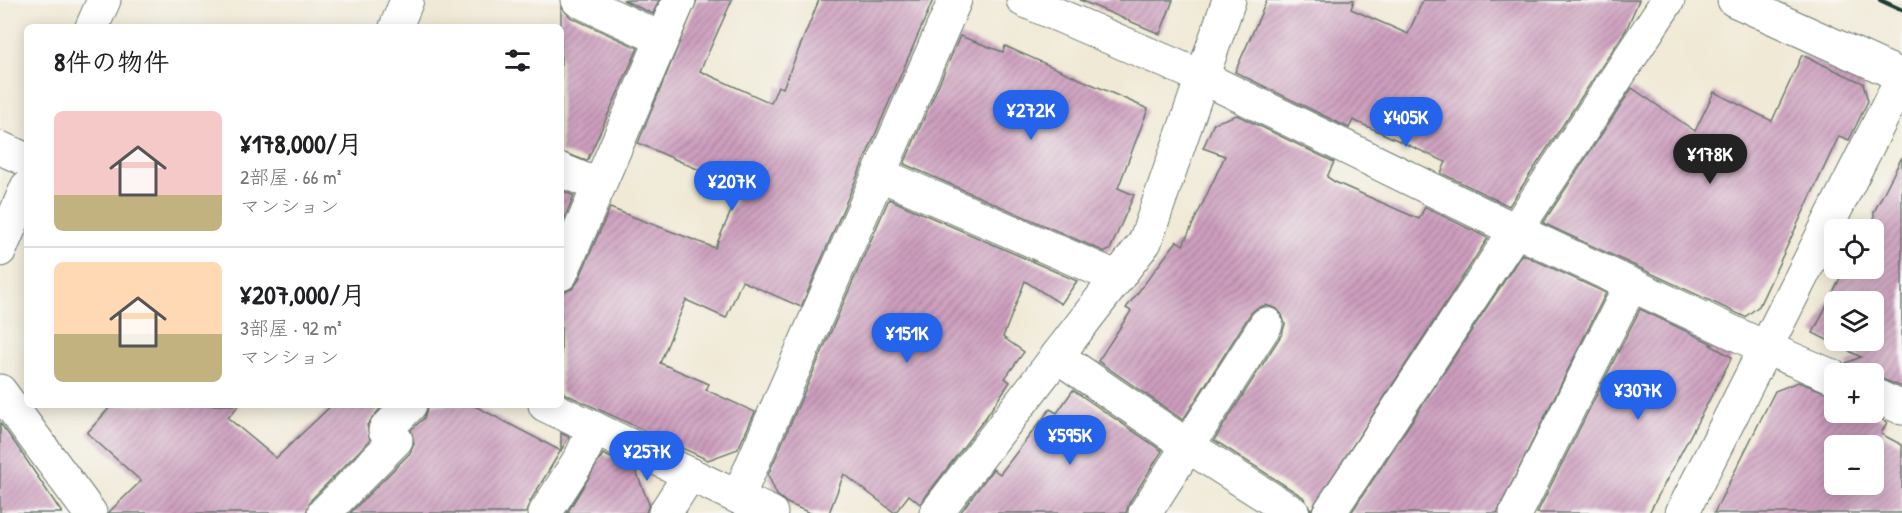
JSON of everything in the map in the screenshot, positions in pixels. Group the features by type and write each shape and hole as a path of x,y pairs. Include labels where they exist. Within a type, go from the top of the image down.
{"street":[{"path":"93,24 104,0"},
{"path":"397,24 407,0"},
{"path":"578,0 662,39"},
{"path":"564,267 679,0"},
{"path":"738,497 955,0"},
{"path":"1023,0 1202,77 1517,231 1766,348 1824,373"},
{"path":"936,513 1145,242 1228,0"},
{"path":"1329,513 1668,0"},
{"path":"1682,513 1902,77 1734,0"},
{"path":"0,148 24,159"},
{"path":"564,171 599,186"},
{"path":"879,174 1118,278"},
{"path":"0,250 24,194"},
{"path":"1516,513 1631,285"},
{"path":"1145,513 1266,324"},
{"path":"1058,356 1188,446 1293,513"},
{"path":"0,391 90,513"},
{"path":"1884,400 1902,408"},
{"path":"324,513 396,440 385,430 407,408"},
{"path":"551,408 771,513"},
{"path":"545,513 581,457 594,428"},
{"path":"665,513 690,474"}],"building":[{"path":"623,0 659,0 653,14"},
{"path":"697,0 732,0 700,71 771,103 778,86 783,88 819,0 933,0 801,307 742,281 726,318 686,300 660,363 709,384 706,390 755,412 738,449 708,460 564,393 564,291 572,289 578,281 610,208 715,248 738,195 733,193 736,186 638,143"},
{"path":"1080,0 1173,0 1160,34"},
{"path":"1267,0 1354,0 1351,9 1408,34 1423,0 1639,0 1626,30 1509,206 1441,173 1446,162 1353,120 1349,128 1235,72"},
{"path":"561,6 570,17 638,48 587,161 564,153 564,24 561,24"},
{"path":"960,36 1003,52 1005,46 1148,109 1118,188 1134,195 1110,250 1105,252 904,164"},
{"path":"1802,55 1863,83 1868,101 1849,140 1839,136 1759,306 1745,317 1543,223 1632,88 1695,131 1714,92 1772,121"},
{"path":"1237,115 1334,162 1327,177 1335,182 1419,219 1425,207 1488,238 1311,510 1303,497 1214,440 1282,334 1285,324 1277,309 1266,305 1251,313 1183,420 1098,361 1131,311 1126,308 1177,241 1183,245 1225,156 1203,148 1214,123"},
{"path":"1902,157 1902,387 1884,380 1884,363 1846,363 1861,357 1849,351 1884,351 1884,291 1834,291 1840,279 1884,279 1884,219 1874,219 1874,212"},
{"path":"564,191 574,196 564,220"},
{"path":"889,199 1077,281 1061,304 1025,281 1003,337 1024,352 1005,378 1010,382 920,504 909,495 895,513 844,474 829,513 810,513 787,503 777,495 768,475"},
{"path":"1522,254 1606,293 1497,513 1351,513"},
{"path":"1640,309 1713,344 1710,345 1732,357 1649,513 1537,513"},
{"path":"1824,311 1824,338 1813,333"},
{"path":"1798,382 1824,391 1824,423 1887,422 1881,434 1883,435 1824,435 1824,495 1884,495 1884,436 1902,445 1902,513 1714,513 1775,391"},
{"path":"1073,390 1162,451 1129,503 1126,513 960,513 993,469 1000,474 1050,409 1057,413"},
{"path":"109,408 236,408 228,418 276,458 329,408 381,408 367,425 370,440 311,500 306,513 108,513 141,481 87,433"},
{"path":"427,408 479,408 561,451 529,503 526,513 350,513 410,453 414,444 411,430 424,418"},
{"path":"0,423 17,446 62,513 0,513"},
{"path":"561,433 569,437 561,450"},
{"path":"603,454 635,469 649,504 646,513 567,513"}],"railway":[{"path":"1880,0 1902,10"}]}
